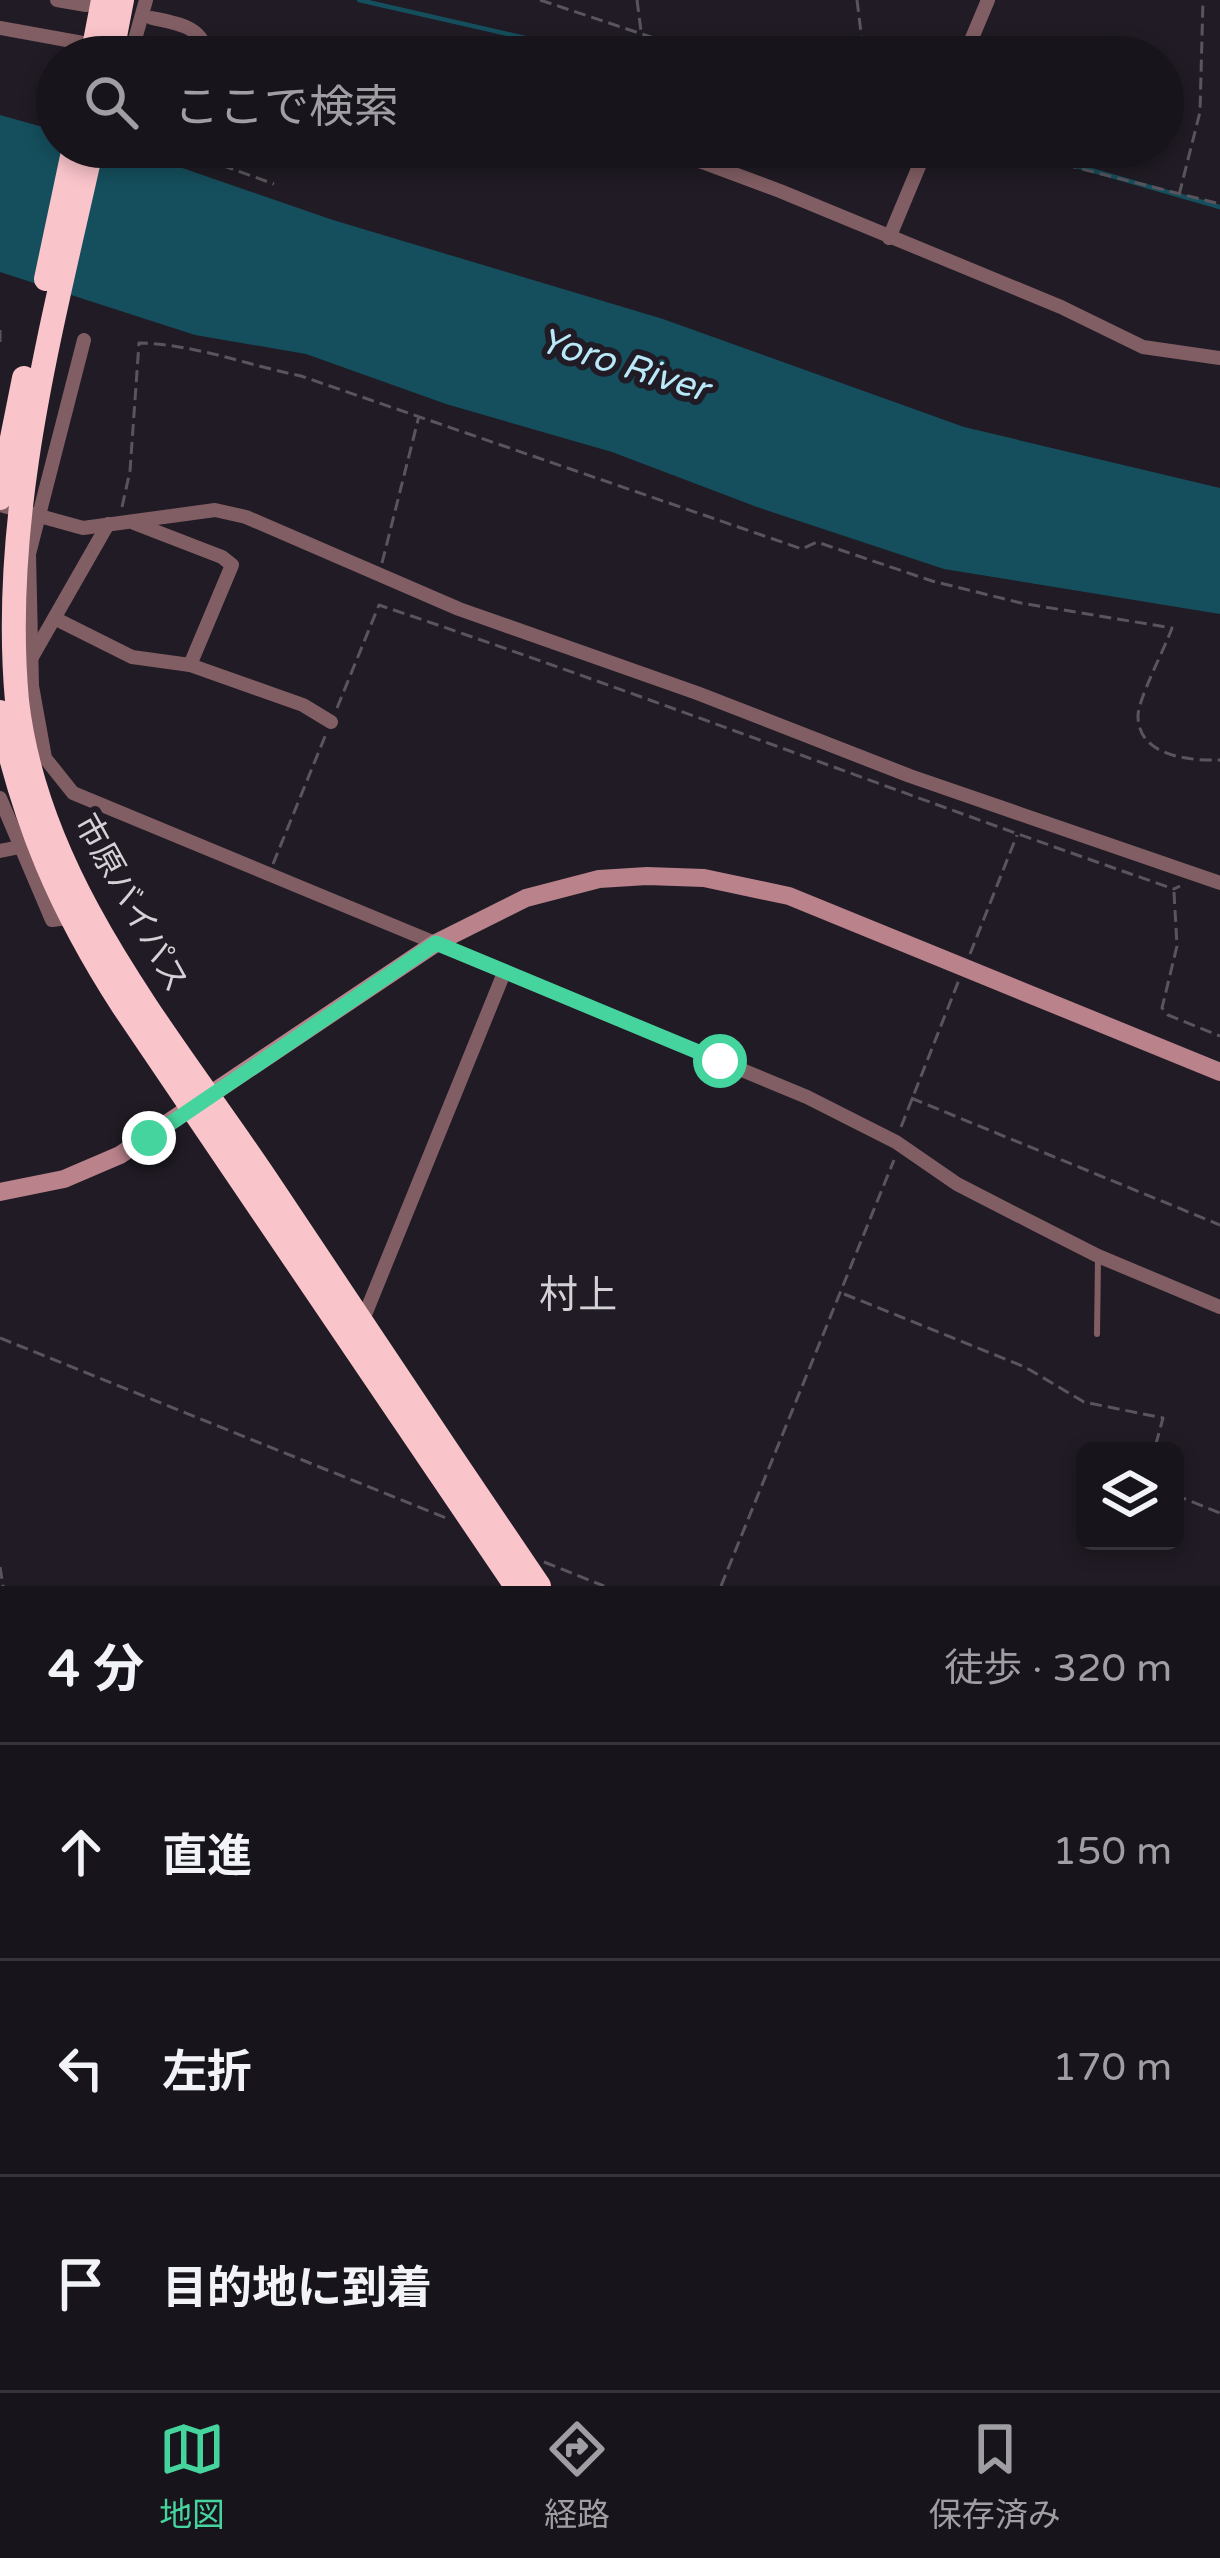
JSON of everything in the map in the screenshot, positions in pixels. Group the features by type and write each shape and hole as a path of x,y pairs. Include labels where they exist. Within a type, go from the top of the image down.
{"highway":[{"path":"106,36 122,0"},
{"path":"95,3 98,36"},
{"name":"市原バイパス","path":"70,168 14,507 13,650 17,704 34,781 82,898 202,1103 471,1519 520,1575 539,1586"},
{"name":"市原バイパス","path":"33,374 87,168"},
{"name":"市原バイパス","path":"0,712 6,775 69,918 362,1322 520,1575"}],"street":[{"path":"57,0 95,3"},
{"path":"136,36 146,0"},
{"path":"973,36 988,0"},
{"path":"152,18 194,30 199,36"},
{"path":"0,28 36,37"},
{"path":"716,168 1061,307 1143,347 1220,358"},
{"path":"889,238 918,168"},
{"path":"84,340 14,507 29,554 32,686 45,758 73,793 806,1097 896,1142 957,1184 1098,1256 1220,1306"},
{"path":"14,507 83,528 215,510 229,513 378,576 910,776 1220,883"},
{"path":"32,657 117,522"},
{"path":"117,522 222,557 232,565 190,665"},
{"path":"56,619 132,657 190,665 320,712 331,722"},
{"path":"0,798 52,920 69,918"},
{"path":"0,851 20,847"},
{"path":"0,1192 64,1179 120,1155 436,943 526,898 599,880 704,878 789,896 1220,1072"},
{"path":"362,1322 504,973"}],"lane":[{"path":"1097,1334 1098,1256"}],"path":[{"path":"540,0 650,36"},
{"path":"637,0 641,33"},
{"path":"857,0 861,36"},
{"path":"1178,196 1200,112 1203,0"},
{"path":"226,168 274,184"},
{"path":"1073,168 1220,204"},
{"path":"0,329 0,343"},
{"path":"117,522 128,486 139,343 173,344 301,376 802,549 817,542 932,581 1021,603 1172,628 1138,715 1143,733 1157,747 1185,761 1220,760"},
{"path":"378,576 419,416"},
{"path":"268,877 379,605 1174,889 1203,877"},
{"path":"721,1586 893,1167 910,1098 1017,835"},
{"path":"1174,889 1177,946 1162,1008 1168,1016 1220,1036"},
{"path":"910,1098 1220,1225"},
{"path":"842,1294 1025,1367 1084,1402 1163,1418 1156,1442"},
{"path":"0,1338 454,1521 471,1519"},
{"path":"1184,1500 1220,1514"},
{"path":"520,1575 536,1560 604,1586"},
{"path":"0,1567 3,1586"}],"water":[{"name":"Yoro River","path":"0,115 36,125 36,168 182,168 333,220 663,319 964,427 1220,488 1220,614 944,569 757,507 612,452 446,404 306,354 195,335 0,272"}],"waterway":[{"path":"359,0 516,36"},
{"path":"1084,168 1220,207"}],"district":[{"name":"村上","path":"578,1295"}],"route":[{"path":"149,1138 436,943 720,1061"}]}
